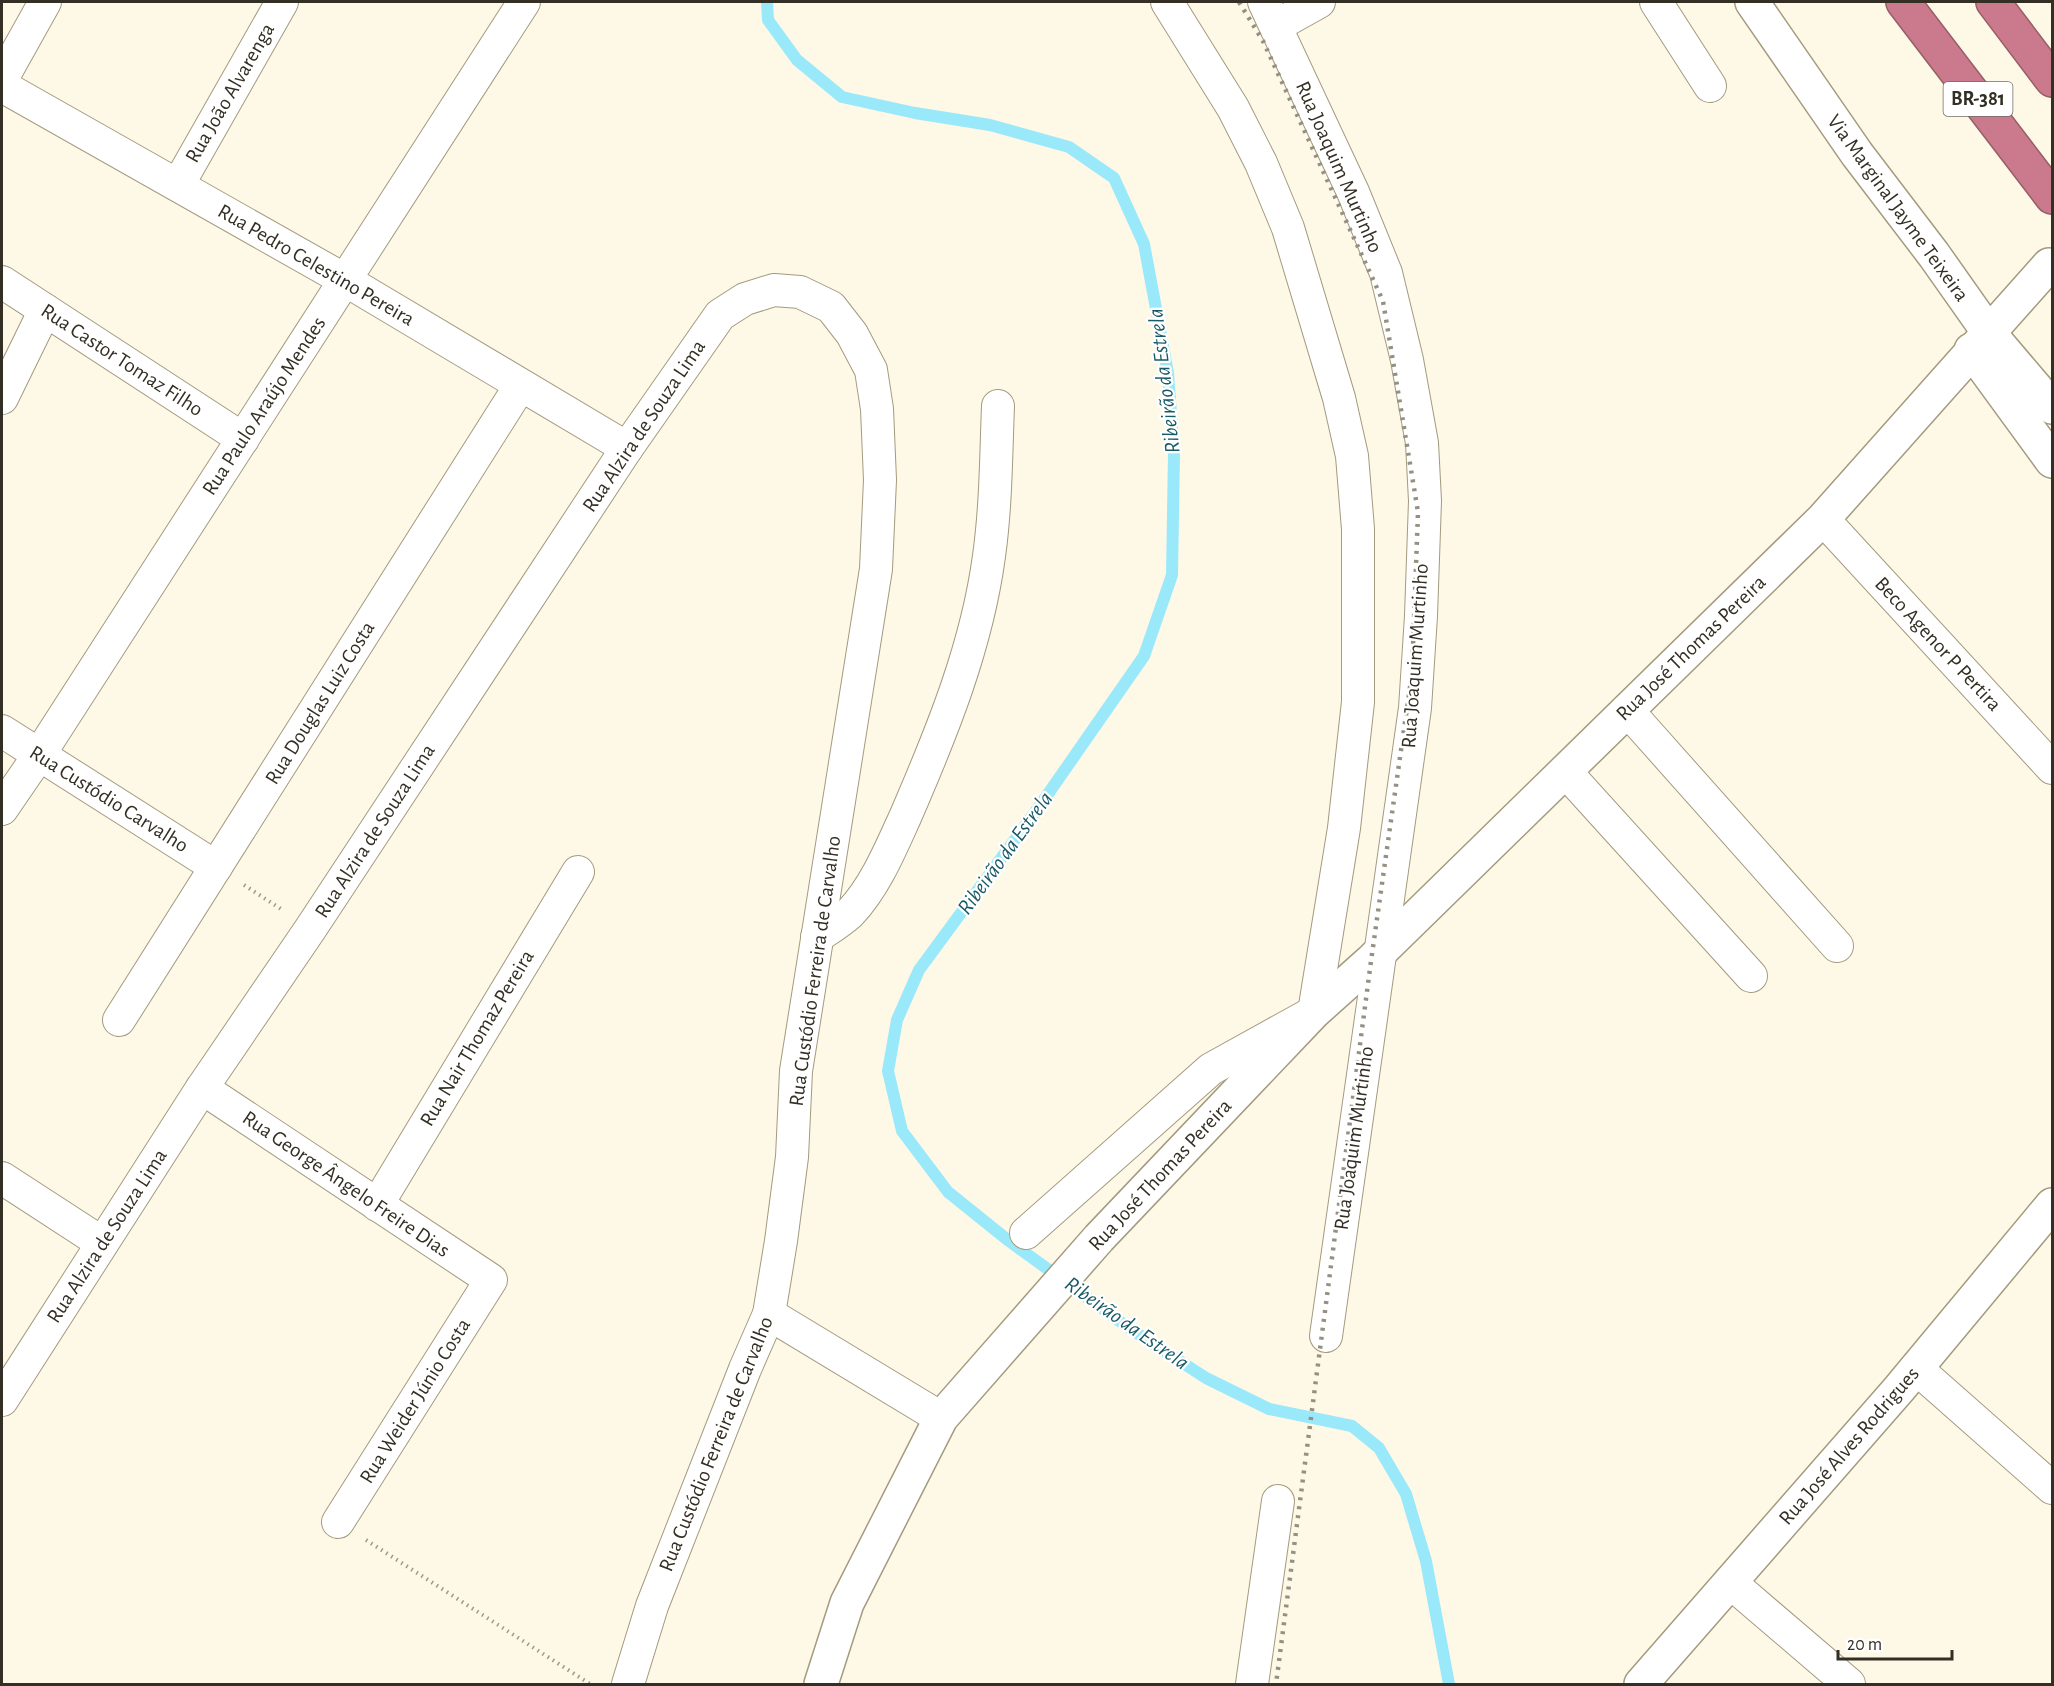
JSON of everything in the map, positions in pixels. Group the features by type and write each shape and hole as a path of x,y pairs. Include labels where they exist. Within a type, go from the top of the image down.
{"highway":[{"name":"BR-381","path":"1903,2 2052,197"},
{"path":"1993,2 2052,80"}],"street":[{"path":"2,78 45,2"},
{"name":"Rua João Alvarenga","path":"178,185 282,2"},
{"name":"Rua Paulo Araújo Mendes","path":"2,809 524,2"},
{"path":"1167,2 1233,108 1261,163 1288,228 1339,398 1352,456 1358,529 1358,702 1344,828 1314,1012"},
{"path":"1270,14 1319,2"},
{"path":"1656,2 1710,86"},
{"name":"Via Marginal Jayme Teixeira","path":"1752,2 1857,154 1934,255 1980,342 2052,407"},
{"name":"Rua Joaquim Murtinho","path":"1270,14 1353,192 1386,273 1407,360 1422,442 1424,512 1415,708 1326,1336"},
{"name":"Rua Pedro Celestino Pereira","path":"2,86 345,280 627,448"},
{"name":"Rua José Thomas Pereira","path":"821,1684 847,1602 941,1418 1023,1323 1099,1238 1314,1012 1380,951 1823,519 2049,266"},
{"name":"Rua Castor Tomaz Filho","path":"2,282 243,439"},
{"name":"Rua Alzira de Souza Lima","path":"2,1400 202,1088 311,928 627,448 720,315 745,299 774,290"},
{"name":"Rua Custódio Ferreira de Carvalho","path":"628,1684 652,1606 745,1369 769,1314 792,1157 796,1071 876,569 880,480 877,409 871,370 852,334 831,307 800,292 774,290"},
{"path":"2,398 45,310"},
{"path":"1980,342 2052,461"},
{"name":"Rua Douglas Luiz Costa","path":"119,1020 520,386"},
{"path":"816,937 849,913 871,884 892,845 924,774 951,705 976,619 989,558 995,501 998,406"},
{"name":"Beco Agenor P Pertira","path":"1823,519 2052,768"},
{"path":"1627,710 1837,946"},
{"name":"Rua Custódio Carvalho","path":"2,732 216,867"},
{"path":"1564,771 1750,976"},
{"name":"Rua Nair Thomaz Pereira","path":"377,1204 578,872"},
{"name":"Rua José Thomas Pereira","path":"1026,1233 1211,1068 1314,1012"},
{"name":"Rua George Ângelo Freire Dias","path":"202,1088 491,1280"},
{"path":"2,1178 102,1243"},
{"name":"Rua José Alves Rodrigues","path":"1641,1684 1916,1368 2052,1205"},
{"name":"Rua Weider Júnio Costa","path":"338,1522 491,1280"},
{"path":"769,1314 941,1418"},
{"path":"1916,1368 2052,1488"},
{"path":"1252,1684 1278,1501"},
{"path":"1731,1583 1849,1684"}],"path":[{"path":"216,867 311,928"},
{"path":"338,1522 590,1684"}],"waterway":[{"name":"Ribeirão da Estrela","path":"767,2 768,20 797,60 842,97 915,113 990,125 1069,147 1114,178 1144,244 1168,373 1174,454 1172,575 1144,656 1041,804 919,970 897,1020 888,1071 902,1131 948,1192 1009,1241 1129,1328 1206,1378 1269,1409 1352,1426 1379,1448 1406,1494 1426,1561 1449,1684"}],"railway":[{"path":"1239,2 1263,41 1383,301 1418,512 1412,673 1371,961 1276,1684"}]}
